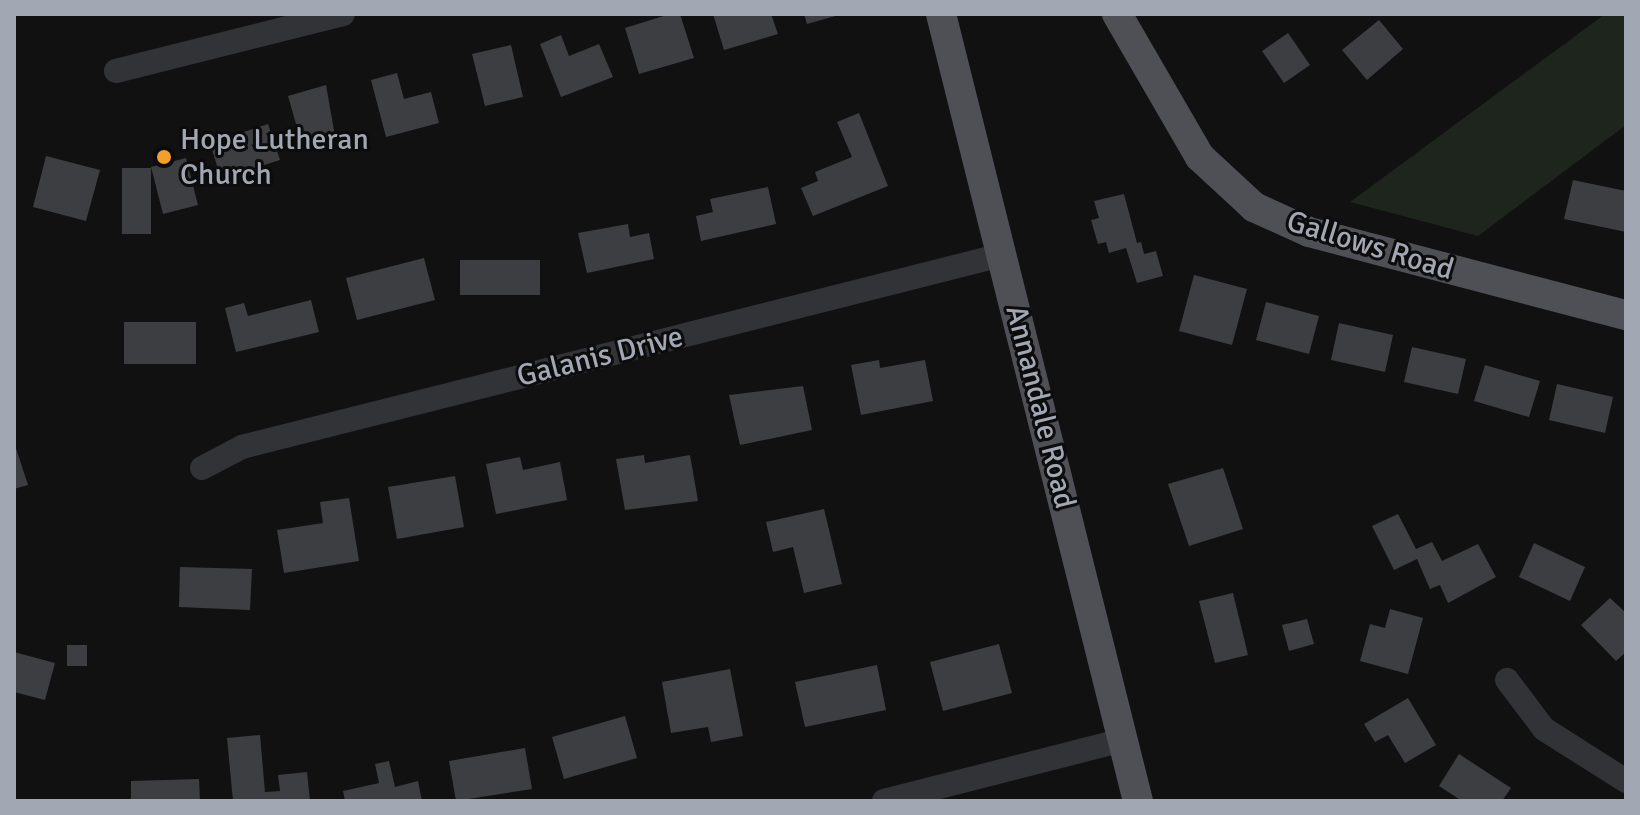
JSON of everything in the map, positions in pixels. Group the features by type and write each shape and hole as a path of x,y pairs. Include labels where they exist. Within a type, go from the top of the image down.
{"main road":[{"name":"Annandale Road","path":"941,14 1138,801"},
{"name":"Gallows Road","path":"1117,14 1200,157 1254,207 1309,232 1626,315"}],"street":[{"path":"116,71 343,14"},
{"name":"Galanis Drive","path":"202,468 242,447 1002,255"},
{"path":"1507,680 1544,729 1626,781"},
{"path":"884,801 1123,740"}],"shaded area":[{"path":"1605,14 1626,14 1626,125 1478,236 1350,202"}],"building":[{"path":"670,14 680,14 694,58 639,74 625,28"},
{"path":"713,14 771,14 778,34 724,50"},
{"path":"804,14 839,14 839,15 807,24"},
{"path":"1379,20 1403,49 1367,80 1342,50"},
{"path":"1288,33 1310,65 1284,83 1262,51"},
{"path":"561,35 569,56 599,44 613,77 561,97 540,44"},
{"path":"511,45 523,97 485,106 472,54"},
{"path":"397,73 404,99 431,92 439,123 386,137 371,80"},
{"path":"326,85 335,136 302,145 288,96"},
{"path":"859,113 888,186 813,216 801,188 818,181 815,172 852,157 837,122"},
{"path":"268,124 280,160 221,179 210,143"},
{"path":"46,156 100,170 86,221 33,207"},
{"path":"186,158 198,205 163,214 151,167"},
{"path":"122,168 151,168 151,234 122,234"},
{"path":"1573,180 1626,191 1626,232 1564,219"},
{"path":"768,187 776,224 701,241 696,216 713,212 710,199"},
{"path":"1124,194 1137,243 1141,242 1144,254 1156,251 1163,276 1137,283 1126,248 1109,253 1106,242 1098,244 1091,220 1099,218 1094,201"},
{"path":"628,224 630,237 649,233 654,259 587,273 578,233"},
{"path":"424,258 435,300 357,320 346,278"},
{"path":"460,260 540,260 540,295 460,295"},
{"path":"1194,275 1247,289 1232,345 1179,331"},
{"path":"311,300 319,332 236,352 225,308 244,303 248,316"},
{"path":"1266,302 1319,316 1309,354 1256,340"},
{"path":"124,322 196,322 196,364 124,364"},
{"path":"1339,323 1393,335 1385,372 1331,360"},
{"path":"1412,347 1466,359 1458,394 1404,382"},
{"path":"879,360 880,368 925,360 933,401 861,415 851,365"},
{"path":"1485,365 1540,381 1529,417 1474,401"},
{"path":"1557,384 1613,397 1605,433 1549,420"},
{"path":"803,386 812,430 740,445 729,395"},
{"path":"14,442 28,485 14,489"},
{"path":"644,455 645,463 690,455 698,501 625,510 616,459"},
{"path":"520,457 523,470 560,462 567,500 496,514 486,464"},
{"path":"1223,468 1243,529 1189,546 1168,484"},
{"path":"455,476 464,527 397,539 388,487"},
{"path":"349,498 359,561 284,573 277,530 323,523 320,502"},
{"path":"824,509 842,584 804,593 793,547 773,552 766,522"},
{"path":"1398,514 1416,549 1432,542 1442,561 1478,544 1496,577 1448,603 1440,585 1430,589 1417,559 1394,570 1372,526"},
{"path":"1534,543 1585,567 1570,601 1519,577"},
{"path":"180,567 252,569 250,610 179,607"},
{"path":"1233,593 1248,655 1215,663 1199,601"},
{"path":"1610,598 1626,613 1626,652 1616,661 1581,625"},
{"path":"1390,609 1423,618 1408,674 1360,661 1370,624 1385,628"},
{"path":"1307,619 1314,644 1289,651 1282,625"},
{"path":"999,644 1012,693 943,711 930,662"},
{"path":"67,645 87,645 87,666 67,666"},
{"path":"14,652 55,663 45,700 14,692"},
{"path":"877,665 886,710 805,727 795,682"},
{"path":"730,669 743,736 711,742 708,727 671,733 662,682"},
{"path":"1408,698 1436,745 1405,763 1388,735 1375,742 1364,724"},
{"path":"625,716 637,758 564,779 552,737"},
{"path":"260,735 265,792 280,791 278,775 307,772 310,801 233,801 227,738"},
{"path":"525,748 532,789 456,801 449,761"},
{"path":"1459,754 1511,788 1502,801 1462,801 1439,786"},
{"path":"389,761 395,787 418,781 422,801 345,801 343,791 379,783 375,764"},
{"path":"199,779 200,801 131,801 131,781"}],"place":[{"name":"Hope Lutheran Church","path":"164,157"}]}
